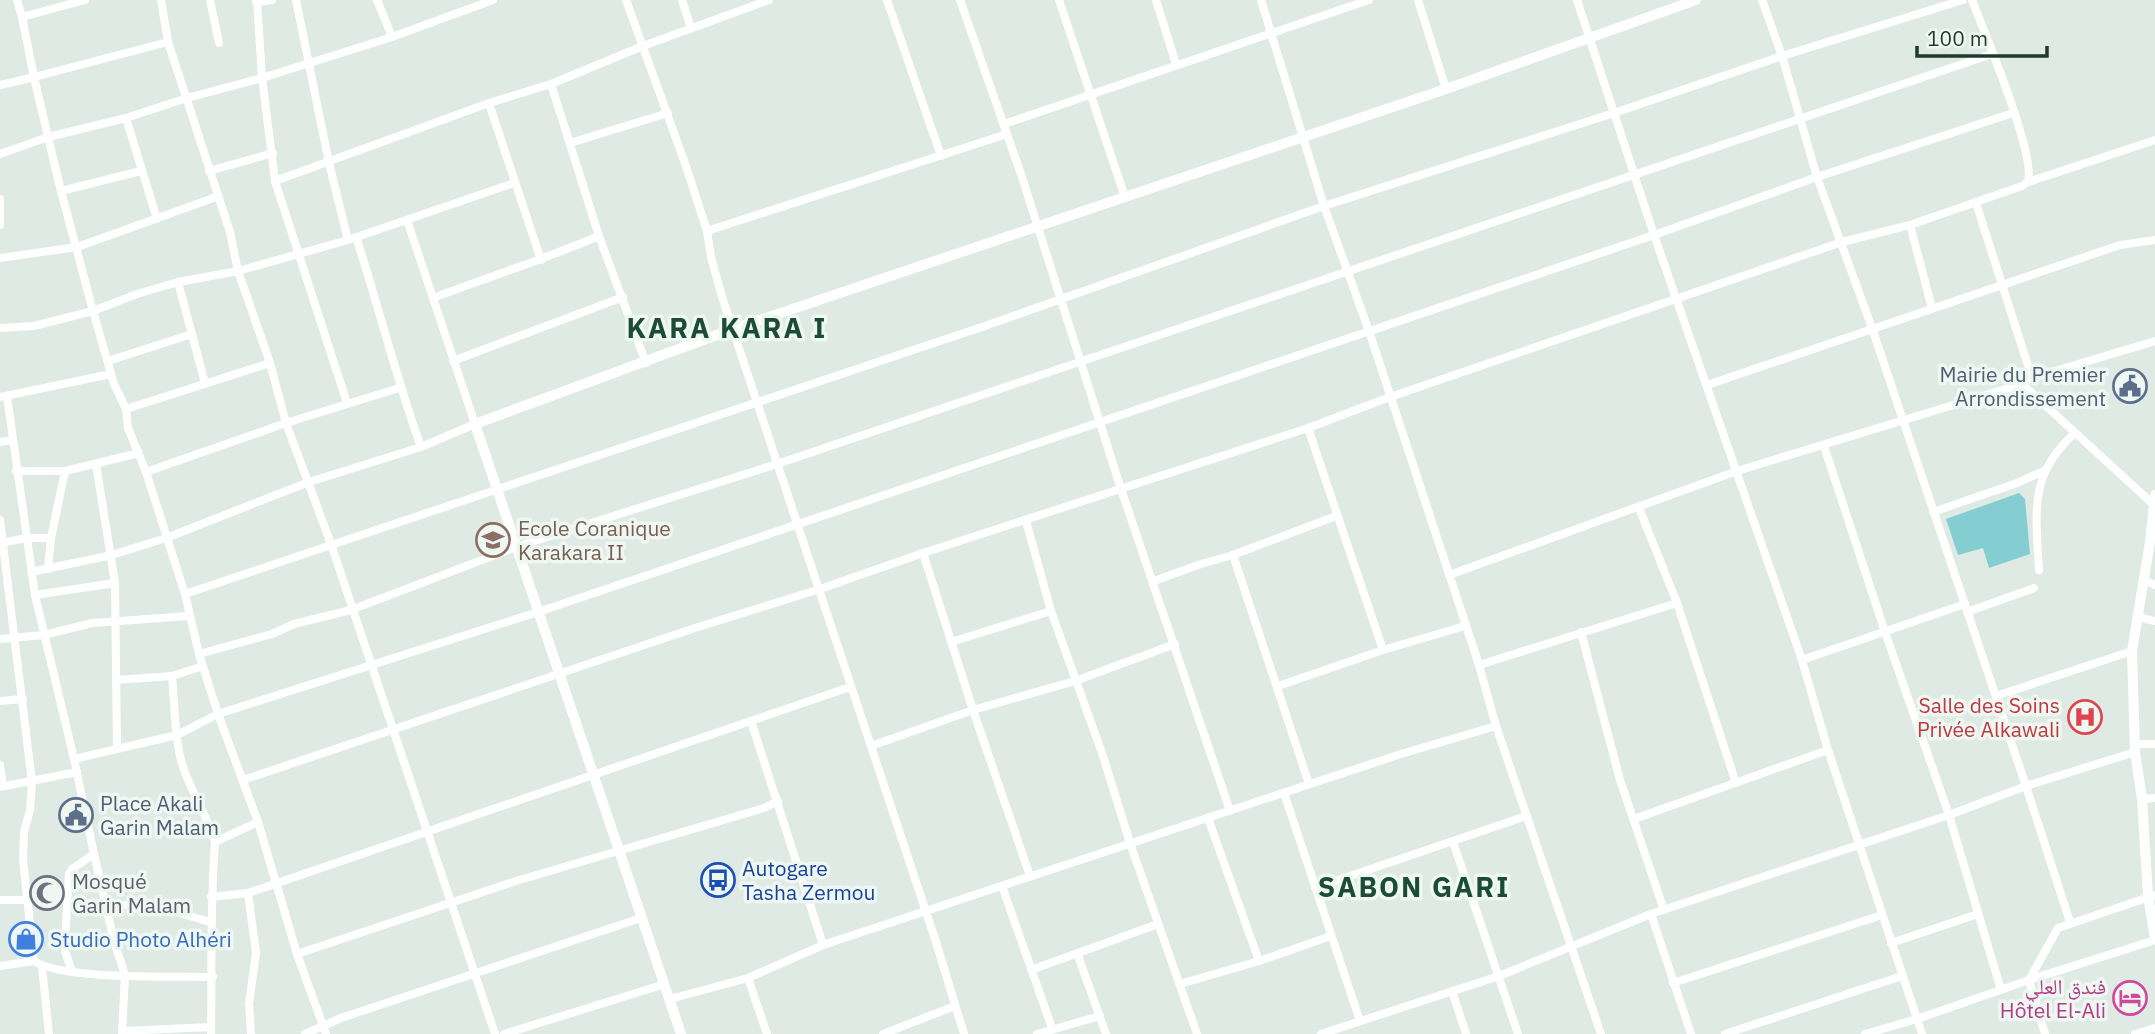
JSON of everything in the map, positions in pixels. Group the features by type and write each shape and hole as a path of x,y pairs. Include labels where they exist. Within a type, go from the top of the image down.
{"street":[{"path":"17,0 61,191 111,374 126,409 128,428 146,472 185,594 199,654 218,714 258,822 274,884 325,1030"},
{"path":"22,17 85,0"},
{"path":"161,0 168,42 219,197 238,271 270,363 286,423 331,544 495,1034"},
{"path":"210,0 219,43"},
{"path":"272,0 257,1 262,78 275,181 347,403"},
{"path":"296,0 329,163 352,239 378,303 399,388 421,447"},
{"path":"377,0 392,37"},
{"path":"0,154 48,137 126,118 262,78 392,37 493,0"},
{"path":"626,0 668,113 706,231 733,330 850,687 872,746 964,1034"},
{"path":"682,0 691,28"},
{"path":"275,181 489,103 551,84 643,46 769,0"},
{"path":"887,0 941,156"},
{"path":"960,0 1004,124 1121,489 1230,811"},
{"path":"1059,0 1125,197"},
{"path":"1156,0 1176,64"},
{"path":"1261,0 1324,206 1349,270 1479,665 1496,726 1601,1034"},
{"path":"1004,124 1369,0"},
{"path":"1418,0 1446,89"},
{"path":"1577,0 1654,235 1802,660 1828,750 1922,1034"},
{"path":"32,572 112,555 166,538 309,482 421,447 475,424 733,330 1446,89 1668,5 1696,0"},
{"path":"1762,0 1782,57 1817,177 1872,328 2070,922"},
{"path":"185,594 1060,300 1324,206 1964,0"},
{"path":"1972,0 2029,164 2028,182"},
{"path":"0,85 168,42"},
{"path":"199,654 272,634 294,624 351,610 516,547 777,464 1992,54"},
{"path":"551,84 599,236 646,363"},
{"path":"489,103 541,260"},
{"path":"570,142 668,113"},
{"path":"74,759 177,735 218,714 538,612 1654,235 1817,177 2013,113"},
{"path":"126,118 157,219"},
{"path":"706,231 1007,134"},
{"path":"243,780 698,627 1308,428 1390,397 1842,242 1910,225 1976,204 2028,182 2155,140"},
{"path":"209,171 273,153"},
{"path":"61,191 141,171"},
{"path":"0,328 34,326 93,311 178,282 238,271 297,255 352,239 514,183"},
{"path":"0,258 77,247 219,197"},
{"path":"0,199 0,225"},
{"path":"1976,204 2004,283 2032,378"},
{"path":"407,220 681,1034"},
{"path":"1910,225 1932,308"},
{"path":"433,298 541,260 599,236"},
{"path":"1707,385 2120,244 2155,240"},
{"path":"178,282 205,383"},
{"path":"453,361 623,297"},
{"path":"108,360 192,334"},
{"path":"1449,575 1737,471 2155,341"},
{"path":"126,409 270,363"},
{"path":"111,374 3,397 13,440 35,595 105,904 125,975 122,1033 211,1031 213,977 210,922 215,842 208,819 182,765 172,676"},
{"path":"1865,1034 2155,939 2135,748 2132,650 2152,542 2154,499 2075,433 2022,384"},
{"path":"146,472 286,423 399,388"},
{"path":"1308,428 1383,650"},
{"path":"2039,570 2038,487 2044,471 2064,443 2075,433"},
{"path":"0,442 13,440"},
{"path":"1824,446 1949,815 2001,990"},
{"path":"16,471 65,471 139,453"},
{"path":"96,464 115,583 117,748"},
{"path":"48,569 51,538 65,471"},
{"path":"1933,512 2044,471"},
{"path":"1639,508 1677,603 1735,783"},
{"path":"1154,581 1336,516"},
{"path":"0,520 32,782 30,810 24,832 23,860 34,961"},
{"path":"1026,521 1051,611 1197,1034"},
{"path":"1,543 27,538 51,538"},
{"path":"923,553 1030,876"},
{"path":"1233,555 1309,784"},
{"path":"2144,580 2155,585"},
{"path":"35,595 115,583"},
{"path":"1802,660 1885,632 2034,588"},
{"path":"0,597 10,597"},
{"path":"1479,665 1677,603"},
{"path":"951,642 1051,611"},
{"path":"0,639 44,635 92,623 189,617"},
{"path":"2138,617 2155,621"},
{"path":"1278,686 1383,650 1465,626"},
{"path":"1581,632 1620,780 1664,910"},
{"path":"872,746 973,710 1075,681 1175,644"},
{"path":"1996,696 2132,650"},
{"path":"116,680 172,676 203,666"},
{"path":"211,897 248,893 427,834 850,687"},
{"path":"0,701 23,699"},
{"path":"751,721 823,945"},
{"path":"670,999 748,978 823,945 1309,784 1496,726"},
{"path":"1321,1034 1499,976 1651,914 1949,815 2135,748 2155,744"},
{"path":"1634,819 1828,750"},
{"path":"0,765 2,787 77,772"},
{"path":"1284,793 1360,1021"},
{"path":"2142,799 2155,798"},
{"path":"297,954 619,850 764,808 778,801"},
{"path":"1315,887 1526,816"},
{"path":"1208,818 1259,961"},
{"path":"215,842 258,822"},
{"path":"1453,842 1518,1034"},
{"path":"72,972 65,951 70,871 94,854"},
{"path":"1002,886 1052,1028"},
{"path":"248,893 256,953 249,1004 251,1034"},
{"path":"2045,1034 2029,979 2057,928 2151,896"},
{"path":"0,900 27,900"},
{"path":"68,905 105,904 166,909 210,922"},
{"path":"1651,914 1691,1034"},
{"path":"1891,943 1978,914"},
{"path":"1673,983 1882,915"},
{"path":"305,1034 325,1030 475,972 641,918"},
{"path":"1031,970 1158,924"},
{"path":"1181,984 1331,936"},
{"path":"1077,953 1106,1034"},
{"path":"0,966 34,961 42,967 72,972 213,977"},
{"path":"42,967 49,1034"},
{"path":"1725,1034 1902,976"},
{"path":"748,978 767,1034"},
{"path":"504,1034 665,984"},
{"path":"1452,991 1466,1034"},
{"path":"883,1034 955,1006"},
{"path":"1037,1034 1100,1016"},
{"path":"2135,1034 2155,1028"}],"water":[{"path":"2019,493 2025,499 2030,554 1989,568 1983,548 1958,555 1946,519"}],"place":[{"name":"Mairie du Premier Arrondissement","path":"2130,386"},
{"name":"Ecole Coranique Karakara II","path":"493,540"},
{"name":"Salle des Soins Privée Alkawali","path":"2085,717"},
{"name":"Place Akali Garin Malam","path":"76,815"},
{"name":"Autogare Tasha Zermou","path":"718,880"},
{"name":"Mosqué Garin Malam","path":"47,893"},
{"name":"Studio Photo Alhéri","path":"26,939"},
{"name":"فندق العلي Hôtel El-Ali","path":"2130,998"}],"district":[{"name":"KARA KARA I","path":"727,327"},
{"name":"SABON GARI","path":"1414,886"}]}
